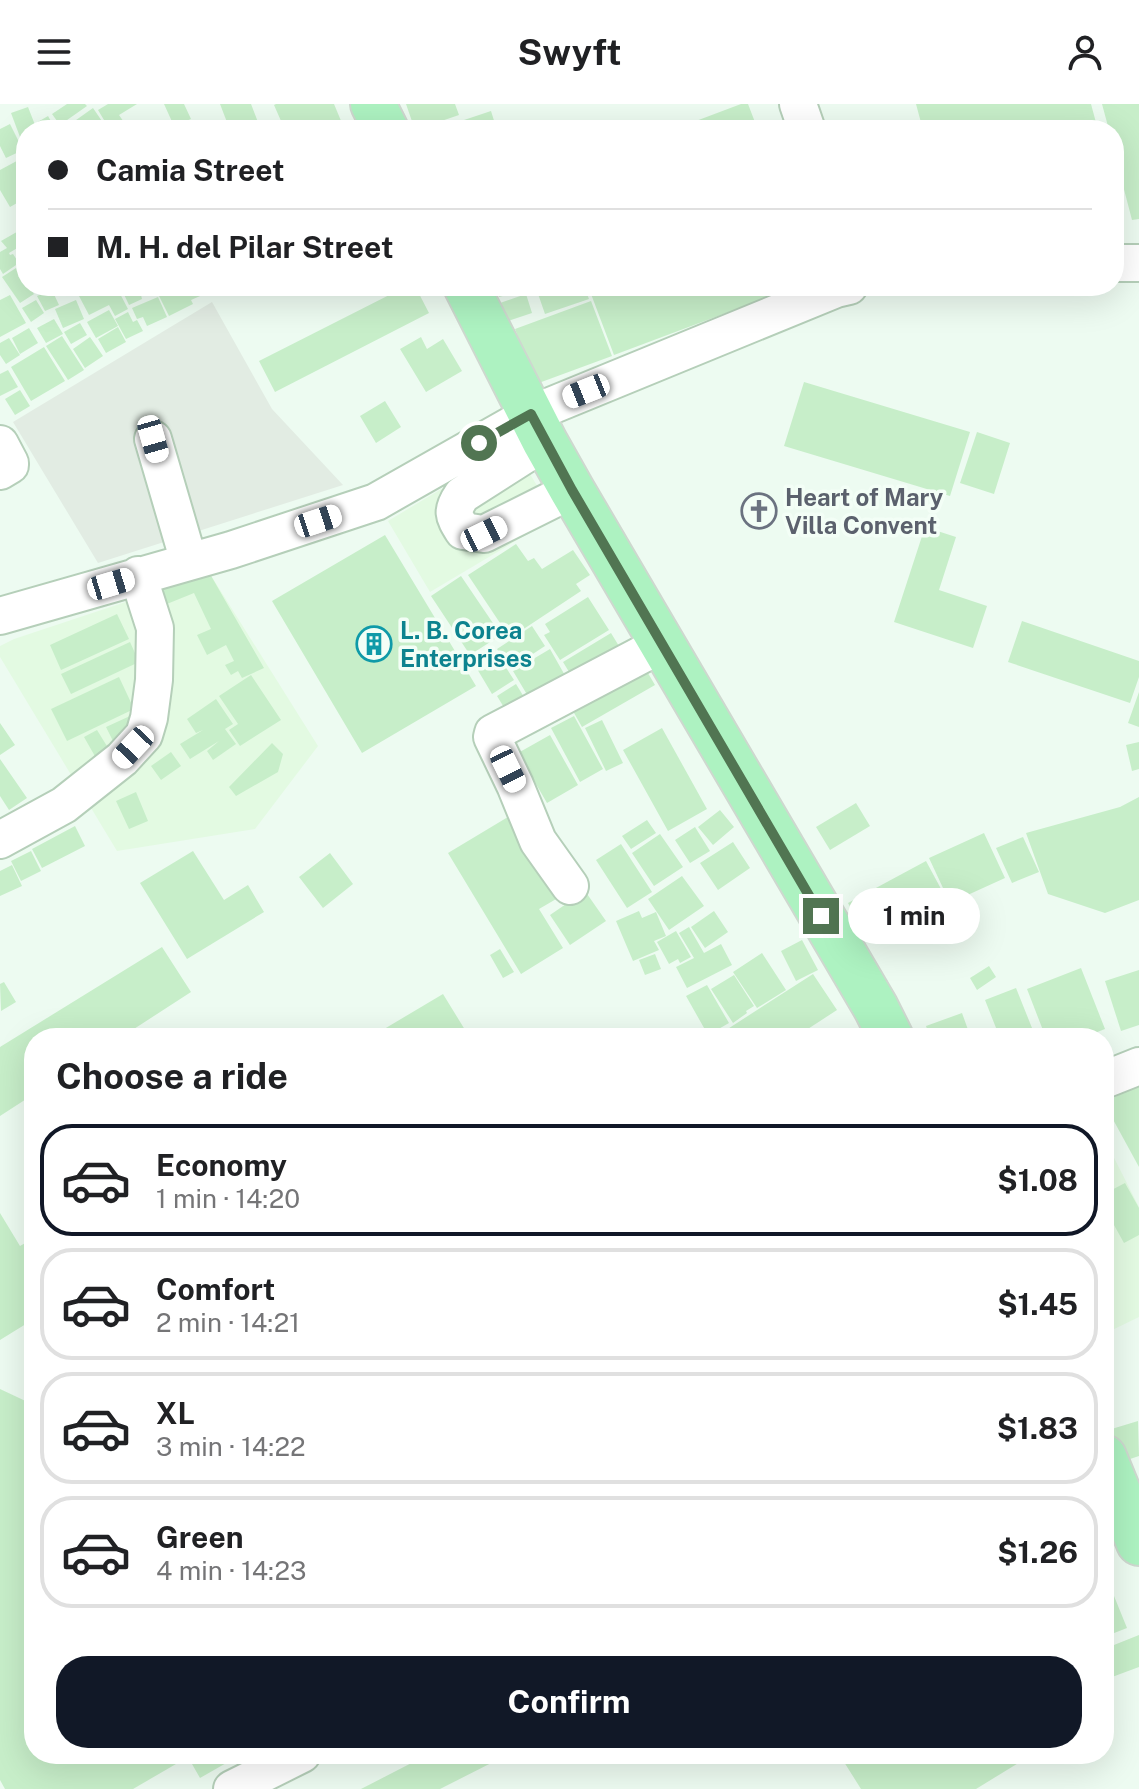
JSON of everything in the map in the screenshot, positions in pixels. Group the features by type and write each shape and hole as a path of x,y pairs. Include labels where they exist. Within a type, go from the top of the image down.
{"main road":[{"path":"471,296 572,490 886,1028"},
{"path":"1114,1485 1139,1543"}],"street":[{"path":"0,616 231,550 376,502 821,296"},
{"path":"538,428 462,495 455,506 455,517 463,531 484,534 572,490"},
{"path":"153,439 189,562"},
{"path":"0,444 10,465 0,471"},
{"path":"0,840 64,805 122,759 144,735 154,680 155,628 138,575"},
{"path":"570,886 538,841 492,737 493,733 662,644"},
{"path":"1114,1076 1139,1066"},
{"path":"232,1789 282,1764"}],"shaded area":[{"path":"212,302 272,409 343,485 98,563 13,422"},
{"path":"513,446 556,517 430,592 388,521"},
{"path":"210,574 318,746 255,829 117,851 0,657 0,646"},
{"path":"1114,1158 1139,1207 1139,1317 1114,1329"}],"building":[{"path":"67,104 87,106 67,120 56,120 52,114"},
{"path":"108,104 137,104 119,115 122,120 104,120 98,110"},
{"path":"164,104 184,104 191,119 171,120"},
{"path":"220,104 251,104 257,120 226,120"},
{"path":"334,104 341,120 281,120 274,105"},
{"path":"406,104 455,104 459,115 444,120 412,120"},
{"path":"748,104 754,120 699,120"},
{"path":"916,104 1091,104 1095,120 920,120"},
{"path":"1102,104 1139,104 1139,219 1132,220 1124,189 1124,120 1106,120"},
{"path":"28,107 33,120 16,120 16,126 11,113"},
{"path":"93,108 101,120 76,120"},
{"path":"491,111 494,120 464,120"},
{"path":"10,124 16,136 16,153 6,158 0,146 0,129"},
{"path":"16,161 16,204 10,207 0,190 0,170"},
{"path":"16,232 16,249 9,253 16,258 16,265 3,274 0,252 7,248 1,241"},
{"path":"16,268 16,296 31,296 20,303 2,277"},
{"path":"10,295 26,323 0,337 0,300"},
{"path":"37,296 55,296 59,305 45,311"},
{"path":"79,296 121,296 128,309 115,316 109,305 89,315"},
{"path":"125,296 141,296 142,299 129,305"},
{"path":"159,296 200,296 191,300 193,304 169,316"},
{"path":"387,296 420,296 429,313 275,392 259,361"},
{"path":"527,296 532,313 493,326 486,308"},
{"path":"539,296 588,296 589,299 545,314"},
{"path":"592,296 771,296 614,355"},
{"path":"158,297 167,317 147,326 143,317 137,319 132,308"},
{"path":"36,300 44,313 31,322 22,308"},
{"path":"76,300 84,319 63,328 55,309"},
{"path":"591,301 612,356 536,384 515,329"},
{"path":"109,310 118,326 96,338 87,322"},
{"path":"128,312 143,331 126,339 115,319"},
{"path":"54,319 63,334 46,343 37,328"},
{"path":"80,323 87,335 71,344 64,332"},
{"path":"118,327 126,342 106,353 98,339"},
{"path":"29,328 38,343 20,354 12,338"},
{"path":"62,336 84,370 68,380 46,346"},
{"path":"90,337 103,356 85,368 73,349"},
{"path":"421,337 427,349 443,339 462,371 426,392 400,349"},
{"path":"9,338 20,355 6,364 0,355 0,343"},
{"path":"44,347 65,381 31,401 11,367"},
{"path":"8,370 18,387 0,396 0,374"},
{"path":"804,382 970,432 950,496 784,446"},
{"path":"20,390 30,406 15,415 5,399"},
{"path":"385,401 401,427 376,443 360,416"},
{"path":"977,432 1010,443 994,494 960,483"},
{"path":"925,527 956,537 939,590 987,606 973,648 894,622"},
{"name":"L. B. Corea Enterprises","path":"385,535 476,686 362,753 272,601"},
{"path":"516,544 528,561 534,558 542,569 573,550 590,575 576,584 581,591 510,638 468,575"},
{"path":"210,574 264,668 242,678 238,671 231,675 225,665 234,661 226,645 207,655 197,635 211,629 194,593 157,608 149,592"},
{"path":"461,576 501,635 470,655 431,596"},
{"path":"588,597 609,630 560,660 544,635 550,632 545,624"},
{"path":"117,614 129,639 61,670 50,645"},
{"path":"1022,621 1139,661 1139,677 1130,703 1008,662"},
{"path":"532,626 545,646 510,669 497,649"},
{"path":"611,633 625,656 577,685 563,662"},
{"path":"130,642 139,662 71,694 61,674"},
{"path":"494,649 514,680 492,694 473,662"},
{"path":"550,649 571,686 535,708 513,671"},
{"path":"642,663 655,685 582,727 569,704"},
{"path":"251,675 281,720 240,746 229,730 238,724 219,696"},
{"path":"119,677 134,709 67,741 51,709"},
{"path":"516,684 530,707 511,719 497,696"},
{"path":"1139,692 1139,727 1128,723"},
{"path":"216,699 233,724 225,729 236,744 213,760 207,751 219,741 190,759 180,744 203,730 196,733 187,719"},
{"path":"130,716 137,729 113,741 106,727"},
{"path":"574,716 603,769 580,782 551,728"},
{"path":"602,720 623,763 606,771 585,728"},
{"path":"0,723 15,745 0,755"},
{"path":"662,728 707,809 668,831 623,750"},
{"path":"97,730 110,751 96,758 84,737"},
{"path":"550,735 578,785 547,803 518,753"},
{"path":"1139,742 1139,769 1132,771 1126,745"},
{"path":"272,743 283,754 278,772 236,796 229,787"},
{"path":"171,752 181,766 161,780 151,766"},
{"path":"0,759 27,798 9,810 0,796"},
{"path":"136,792 148,821 129,829 116,801"},
{"path":"1139,797 1139,900 1105,913 1048,894 1026,833 1120,807"},
{"path":"856,803 870,826 830,850 816,827"},
{"path":"720,810 734,827 713,845 698,827"},
{"path":"513,814 563,895 539,909 563,948 521,974 448,853"},
{"path":"647,820 656,833 631,849 622,836"},
{"path":"75,826 85,846 42,868 32,849"},
{"path":"695,827 710,851 690,863 675,840"},
{"path":"984,833 1005,878 950,903 929,858"},
{"path":"660,834 683,867 654,886 632,853"},
{"path":"1023,837 1039,872 1012,883 996,848"},
{"path":"733,842 750,868 718,890 700,863"},
{"path":"621,844 652,892 627,908 596,860"},
{"path":"31,851 41,871 21,881 11,861"},
{"path":"193,851 224,900 248,885 264,912 187,959 140,883"},
{"path":"330,853 353,884 323,908 299,877"},
{"path":"926,861 947,900 869,942 848,903"},
{"path":"12,865 22,886 0,896 0,871"},
{"path":"682,876 704,906 669,930 648,899"},
{"path":"585,891 606,921 570,945 550,915"},
{"path":"639,911 642,918 656,912 666,936 654,941 659,950 633,961 616,921"},
{"path":"714,911 728,932 705,948 691,927"},
{"path":"689,927 704,953 721,944 732,965 687,988 676,967 694,958 679,933"},
{"path":"676,931 691,957 669,964 657,942"},
{"path":"802,940 818,970 796,981 781,951"},
{"path":"162,947 191,992 135,1028 31,1028"},
{"path":"500,949 514,972 503,978 490,955"},
{"path":"762,953 786,990 757,1008 733,972"},
{"path":"655,954 661,969 645,975 639,960"},
{"path":"989,966 996,977 977,990 970,978"},
{"path":"1081,968 1105,1028 1042,1028 1027,989"},
{"path":"1139,970 1139,1025 1121,1031 1105,981"},
{"path":"813,974 837,1010 809,1028 729,1028"},
{"path":"734,975 754,1006 733,1023 711,989"},
{"path":"4,982 16,1002 1,1011 0,984"},
{"path":"707,985 729,1023 720,1028 704,1028 686,996"},
{"path":"1016,988 1032,1028 996,1028 985,1000"},
{"path":"443,994 464,1028 386,1028"},
{"path":"962,1013 967,1028 927,1028"},
{"path":"24,1032 24,1100 0,1116 0,1047"},
{"path":"1139,1084 1139,1167 1114,1121 1114,1098"},
{"path":"1125,1183 1139,1208 1139,1235 1124,1243 1114,1225 1114,1189"},
{"path":"0,1213 20,1246 24,1244 24,1325 0,1340"},
{"path":"0,1389 24,1400 24,1764 176,1764 133,1789 5,1789 0,1780"},
{"path":"1138,1421 1139,1456 1115,1464 1114,1428"},
{"path":"1114,1596 1127,1628 1114,1633"},
{"path":"1139,1635 1139,1667 1114,1676 1114,1645"},
{"path":"192,1764 224,1764 200,1778"},
{"path":"410,1764 489,1764 440,1789 361,1789"},
{"path":"845,1764 1017,1764 976,1789 861,1789"}],"place":[{"name":"Heart of Mary Villa Convent","path":"759,511"},
{"name":"L. B. Corea Enterprises","path":"374,644"}],"route":[{"path":"479,443 531,414 572,490 821,916"}]}
